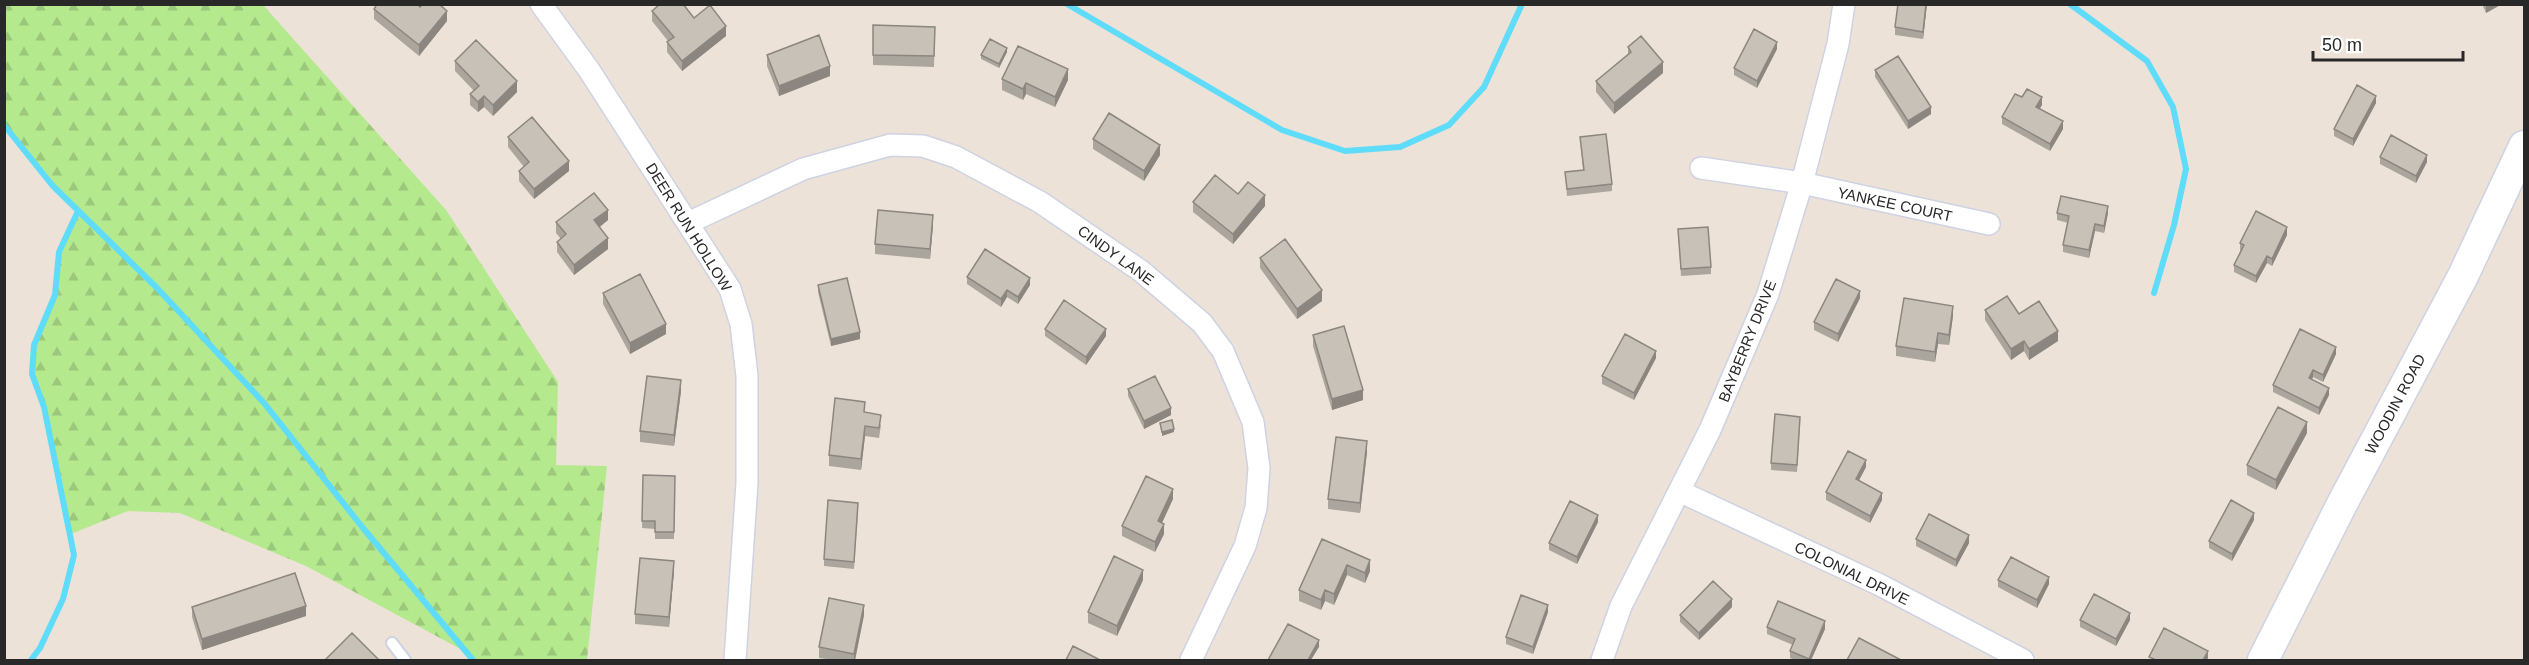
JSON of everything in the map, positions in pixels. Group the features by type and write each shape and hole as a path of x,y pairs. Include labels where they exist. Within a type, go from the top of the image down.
{"street":[{"name":"DEER RUN HOLLOW","path":"541,4 589,70 730,289 741,324 747,376 747,483 735,660"},
{"name":"BAYBERRY DRIVE","path":"1602,660 1621,606 1710,430 1768,294 1802,183 1838,44 1844,4"},
{"name":"CINDY LANE","path":"688,223 803,169 890,145 923,146 956,157 1040,202 1141,271 1202,322 1223,351 1252,422 1259,468 1256,508 1245,546 1191,660"},
{"name":"WOODIN ROAD","path":"2263,660 2342,504 2463,276 2524,146"},
{"name":"YANKEE COURT","path":"1701,168 1802,183 1989,224"},
{"name":"COLONIAL DRIVE","path":"1679,491 1880,585 2023,660"}],"lane":[{"path":"392,643 405,660"}],"green space":[{"path":"5,4 263,5 446,210 558,382 556,465 607,466 587,660 473,660 468,653 306,566 180,513 128,511 71,534 44,407 32,374 34,345 55,295 59,252 78,211 52,185 5,125"}],"building":[{"path":"377,4 417,4 420,7 422,4 439,4 447,11 419,45 374,9"},
{"path":"660,4 683,4 694,18 710,5 726,26 682,61 667,42 674,37 652,11"},
{"path":"1898,4 1926,4 1923,32 1895,27"},
{"path":"873,25 935,27 934,56 873,55"},
{"path":"1754,29 1777,42 1757,81 1734,68"},
{"path":"819,35 830,66 779,86 767,55"},
{"path":"1641,36 1663,62 1614,103 1596,81 1631,52 1628,47"},
{"path":"990,39 1007,48 999,64 981,55"},
{"path":"476,40 517,81 493,105 484,96 478,102 470,94 479,86 455,61"},
{"path":"1018,46 1068,69 1055,97 1026,83 1023,89 1002,79"},
{"path":"1898,56 1931,107 1908,121 1875,70"},
{"path":"2357,85 2376,96 2353,139 2334,129"},
{"path":"2027,89 2042,97 2036,107 2063,121 2050,144 2002,117 2015,94 2022,97"},
{"path":"1109,113 1160,145 1144,171 1093,139"},
{"path":"532,117 569,161 534,189 519,171 529,162 508,137"},
{"path":"1606,134 1612,184 1567,189 1565,172 1584,170 1580,137"},
{"path":"2391,135 2427,155 2416,176 2380,157"},
{"path":"1215,175 1238,194 1248,182 1265,195 1233,234 1193,202"},
{"path":"594,193 608,210 594,220 608,238 574,265 557,242 566,234 556,222"},
{"path":"2061,196 2108,206 2104,226 2095,224 2089,250 2063,245 2069,216 2057,213"},
{"path":"878,210 933,215 930,249 875,244"},
{"path":"2256,211 2287,227 2272,259 2267,256 2256,276 2234,265 2244,245 2240,243"},
{"path":"1708,227 1711,267 1681,269 1678,229"},
{"path":"1285,239 1322,290 1297,309 1260,258"},
{"path":"985,249 1030,278 1018,297 1007,290 1001,299 967,277"},
{"path":"640,274 666,324 630,343 603,293"},
{"path":"847,278 860,332 831,339 818,285"},
{"path":"1836,279 1860,291 1838,334 1814,322"},
{"path":"2007,296 2019,314 2039,301 2058,331 2029,349 2024,341 2011,349 1985,310"},
{"path":"1904,298 1953,306 1949,335 1938,333 1935,352 1896,346"},
{"path":"1064,300 1106,329 1086,357 1045,329"},
{"path":"1344,326 1363,390 1332,399 1313,335"},
{"path":"2300,329 2336,347 2323,375 2313,370 2309,378 2329,388 2319,408 2273,385"},
{"path":"1625,334 1656,351 1634,393 1602,376"},
{"path":"647,376 681,380 674,435 640,431"},
{"path":"1155,376 1171,408 1144,421 1128,389"},
{"path":"835,398 865,402 864,412 881,415 879,428 865,426 861,459 829,455"},
{"path":"2278,407 2307,422 2276,480 2247,465"},
{"path":"1775,414 1800,417 1797,465 1771,463"},
{"path":"1172,420 1174,429 1162,432 1160,423"},
{"path":"1336,437 1367,441 1360,503 1328,499"},
{"path":"1848,451 1866,460 1856,479 1882,493 1870,516 1826,492"},
{"path":"643,475 675,476 674,532 655,532 655,521 642,521"},
{"path":"1146,476 1173,489 1158,521 1164,524 1155,542 1122,526"},
{"path":"828,500 858,503 854,562 824,559"},
{"path":"2231,500 2254,513 2232,554 2209,541"},
{"path":"1570,501 1598,515 1577,557 1549,543"},
{"path":"1929,514 1969,535 1956,560 1916,539"},
{"path":"1322,539 1370,560 1365,573 1347,565 1334,594 1325,590 1321,600 1299,590"},
{"path":"1114,556 1143,570 1117,626 1088,612"},
{"path":"2011,557 2049,577 2037,600 1998,580"},
{"path":"640,558 674,561 669,617 635,614"},
{"path":"295,573 306,606 202,639 192,607"},
{"path":"1713,581 1732,599 1699,633 1680,615"},
{"path":"2094,594 2130,613 2116,639 2080,620"},
{"path":"1521,595 1548,605 1533,647 1506,637"},
{"path":"829,598 864,605 854,654 819,647"},
{"path":"1778,601 1825,621 1809,659 1790,651 1795,639 1767,627"},
{"path":"1288,624 1319,640 1308,660 1268,660"},
{"path":"2164,628 2208,651 2203,660 2156,660 2149,657"},
{"path":"352,633 379,660 326,659"},
{"path":"1859,638 1901,660 1847,660"},
{"path":"1073,646 1100,660 1066,660"}],"waterway":[{"path":"1067,4 1282,130 1345,151 1400,147 1449,125 1484,87 1522,4"},
{"path":"2070,4 2147,61 2173,107 2186,169 2174,225 2154,293"},
{"path":"4,125 52,185 157,288 264,403 363,528 473,660"},
{"path":"31,660 40,648 63,599 74,555 44,407 32,374 34,345 55,295 59,252 78,211"}]}
